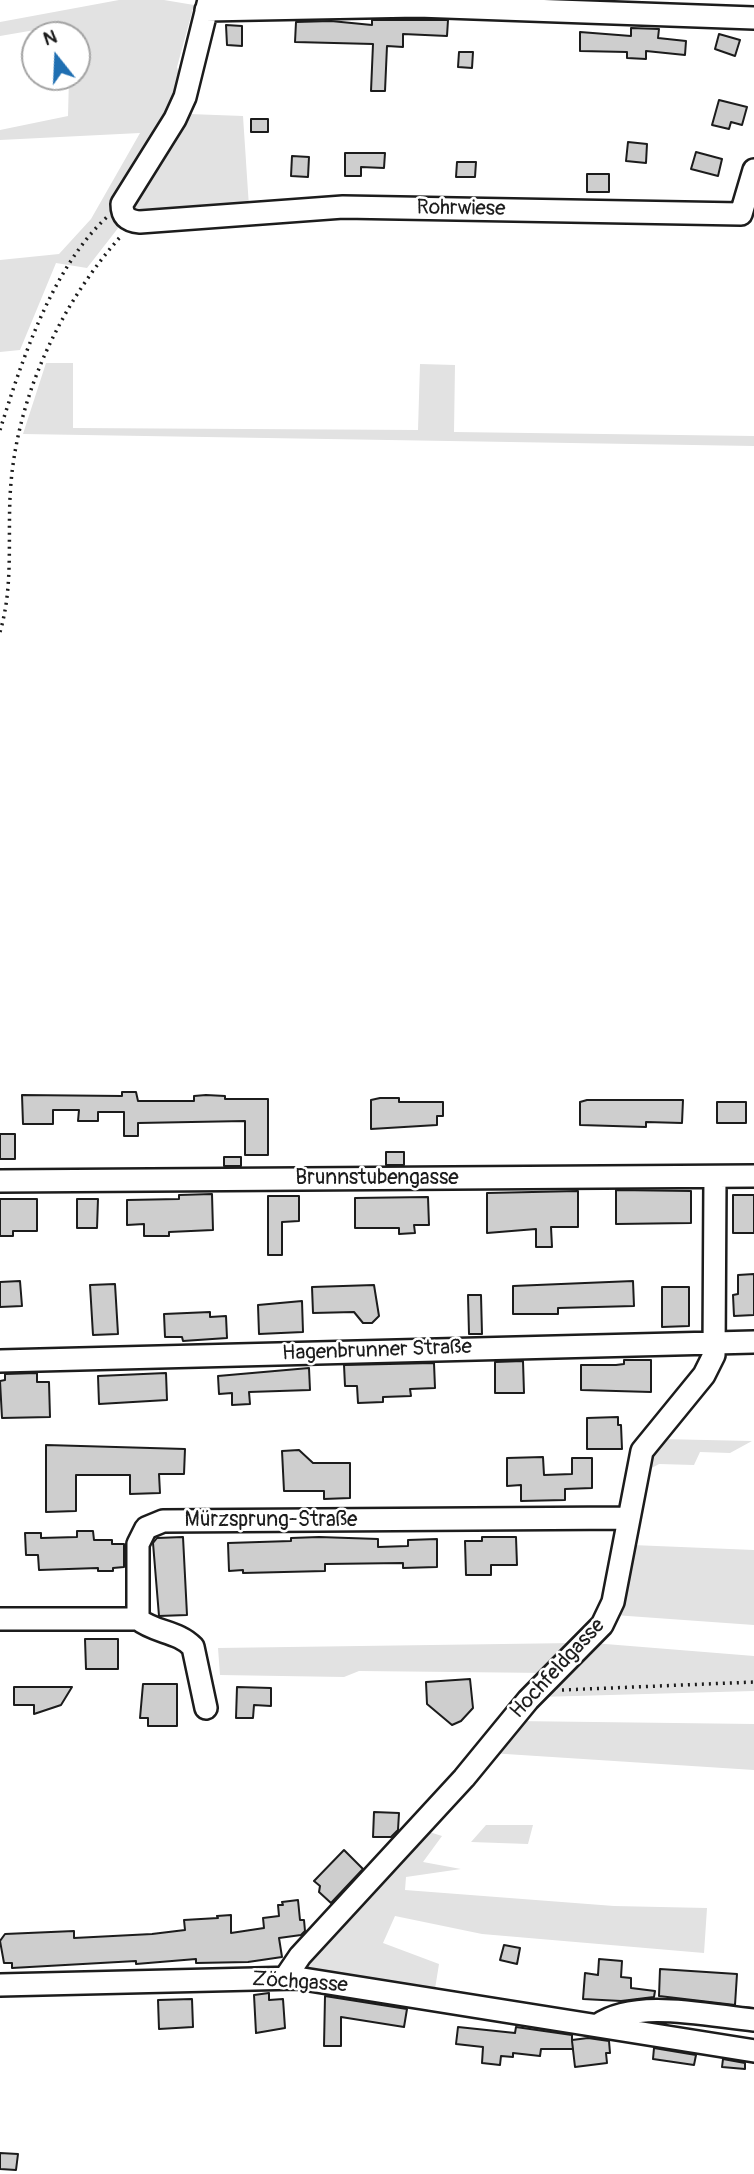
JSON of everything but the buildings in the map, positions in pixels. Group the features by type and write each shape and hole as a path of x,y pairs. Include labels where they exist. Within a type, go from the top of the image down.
{"street":[{"path":"128,213 185,97 208,5 418,6 754,18"},
{"name":"Rohrwiese","path":"128,213 343,207 741,214 754,170"},
{"name":"Brunnstubengasse","path":"0,1181 754,1176"},
{"name":"Hochfeldgasse","path":"285,1978 300,1956 464,1778 539,1689 592,1636 609,1614 642,1451 704,1375 714,1355 715,1177"},
{"name":"Hagenbrunner Straße","path":"0,1361 754,1342"},
{"name":"Mürzsprung-Straße","path":"138,1619 138,1544 146,1528 163,1521 628,1518"},
{"path":"0,1619 138,1619 155,1631 186,1640 193,1647 206,1708"},
{"name":"Zöchgasse","path":"0,1985 285,1978 323,1981 754,2050"},
{"path":"598,2025 628,2012 667,2012 754,2020"},
{"path":"646,2034 667,2012"},
{"path":"692,2042 700,2015"}],"path":[{"path":"0,430 17,377 54,291 96,228 128,213"},
{"path":"0,632 9,584 11,477 28,401 43,359 72,301 128,213"},
{"path":"539,1689 586,1691 754,1682"}],"shaded area":[{"path":"119,0 164,0 194,5 177,67 181,80 197,86 189,114 243,116 249,207 122,223 87,268 56,263 20,350 0,352 0,260 59,254 91,219 140,133 0,140 0,130 68,116 69,91 91,91 91,21 21,21 21,32 0,36 0,22"},
{"path":"46,363 73,363 73,428 418,430 420,364 455,365 454,432 754,436 754,446 23,434"},
{"path":"660,1439 752,1441 730,1453 700,1452 694,1465 659,1464 648,1470 644,1500 638,1502 649,1456"},
{"path":"632,1545 754,1550 754,1625 614,1615"},
{"path":"598,1616 549,1673 359,1671 344,1677 220,1675 218,1648 574,1643 582,1629"},
{"path":"593,1643 754,1656 754,1691 538,1697"},
{"path":"514,1721 754,1724 754,1770 490,1753"},
{"path":"486,1825 533,1825 528,1844 471,1842"},
{"path":"423,1830 442,1836 423,1862 461,1869 406,1877 405,1890 614,1906 707,1908 704,1953 482,1934 395,1916 383,1943 439,1964 435,1989 301,1968 379,1880 398,1867"}]}
